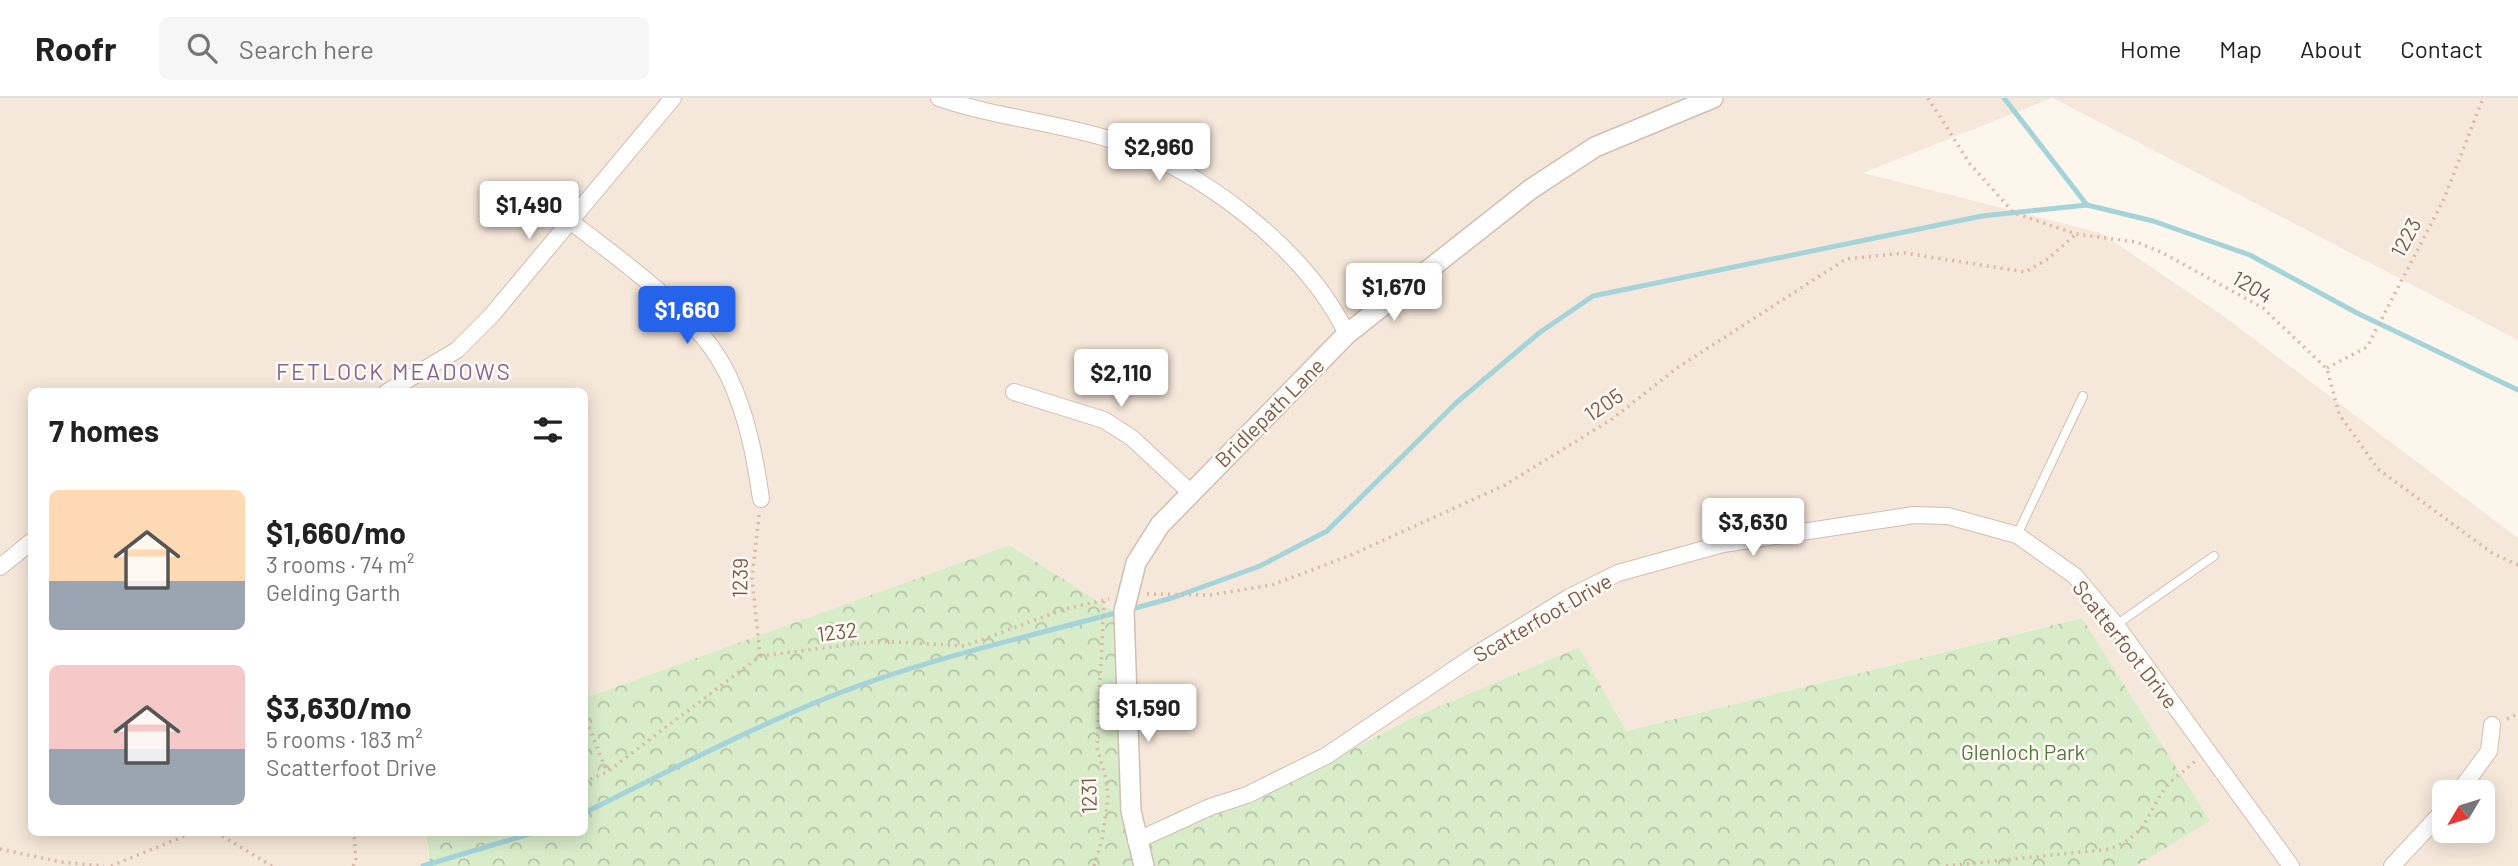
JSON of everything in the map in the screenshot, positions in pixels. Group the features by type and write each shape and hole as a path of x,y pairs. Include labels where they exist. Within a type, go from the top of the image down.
{"street":[{"path":"401,388 457,350 491,316 673,98"},
{"path":"939,98 1110,139 1151,157 1200,184 1246,216 1287,253 1324,296 1346,334"},
{"name":"Bridlepath Lane","path":"1144,866 1131,811 1125,610 1136,563 1160,526 1190,492 1346,334 1559,169 1595,147 1713,98"},
{"path":"570,221 695,326 717,356 727,373 748,428 761,499"},
{"path":"1014,393 1104,420 1132,438 1190,492"},
{"name":"Scatterfoot Drive","path":"1136,841 1210,807 1247,795 1326,757 1477,654 1568,598 1618,573 1723,544 1914,515 1948,516 2017,536 2075,576 2116,625 2291,866"},
{"path":"0,566 28,544"},
{"path":"2468,780 2489,751 2492,725"},
{"path":"2392,866 2432,824"}],"lane":[{"path":"2017,536 2083,396"},
{"path":"2116,625 2214,556"}],"path":[{"name":"1204","path":"1928,98 1970,164 2014,213 2076,234 2136,242 2163,253 2263,308 2327,369"},
{"name":"1223","path":"2327,369 2367,347 2444,200 2483,98"},
{"name":"1205","path":"1125,610 1272,585 1351,555 1505,485 1612,419 1677,368 1846,259 1905,253 2025,272 2048,259 2076,234"},
{"path":"2327,369 2339,414 2378,469 2492,553 2518,565"},
{"name":"1239","path":"760,656 751,578 761,499"},
{"name":"1232","path":"588,780 607,772 760,656 879,641 964,646 1065,609 1104,600 1125,610"},
{"name":"1231","path":"1094,866 1102,840 1108,798 1106,778 1097,748 1104,600"},
{"path":"588,724 607,772"},
{"path":"1946,866 2110,849 2132,839 2149,821 2167,786 2205,748"},
{"path":"111,866 185,836"},
{"path":"222,836 272,866"},
{"path":"353,866 356,862 354,836"},
{"path":"0,849 61,862 104,866"}],"shaded area":[{"path":"0,98 2052,98 1863,173 2101,233 2222,315 2518,538 2518,866 2136,866 2209,821 2082,618 1625,731 1579,647 1412,718 1259,797 1156,866 1131,822 1128,621 1011,545 588,697 588,388 28,388 28,836 426,836 429,866 0,866"},
{"path":"2053,98 2518,98 2518,340"}],"green space":[{"name":"Glenloch Park","path":"1010,545 1127,620 1131,822 1159,838 1259,797 1412,718 1579,647 1626,731 2082,618 2210,821 2136,866 430,866 426,836 588,836 588,697"}],"waterway":[{"path":"2004,98 2087,205"},
{"path":"1128,610 1172,598 1260,566 1327,531 1456,403 1539,333 1593,296 1982,216 2087,205 2153,221 2250,255 2357,313 2518,390"},
{"path":"588,811 739,736 834,695 940,660 1119,612"},
{"path":"423,866 523,836"}],"district":[{"name":"FETLOCK MEADOWS","path":"394,371"}]}
